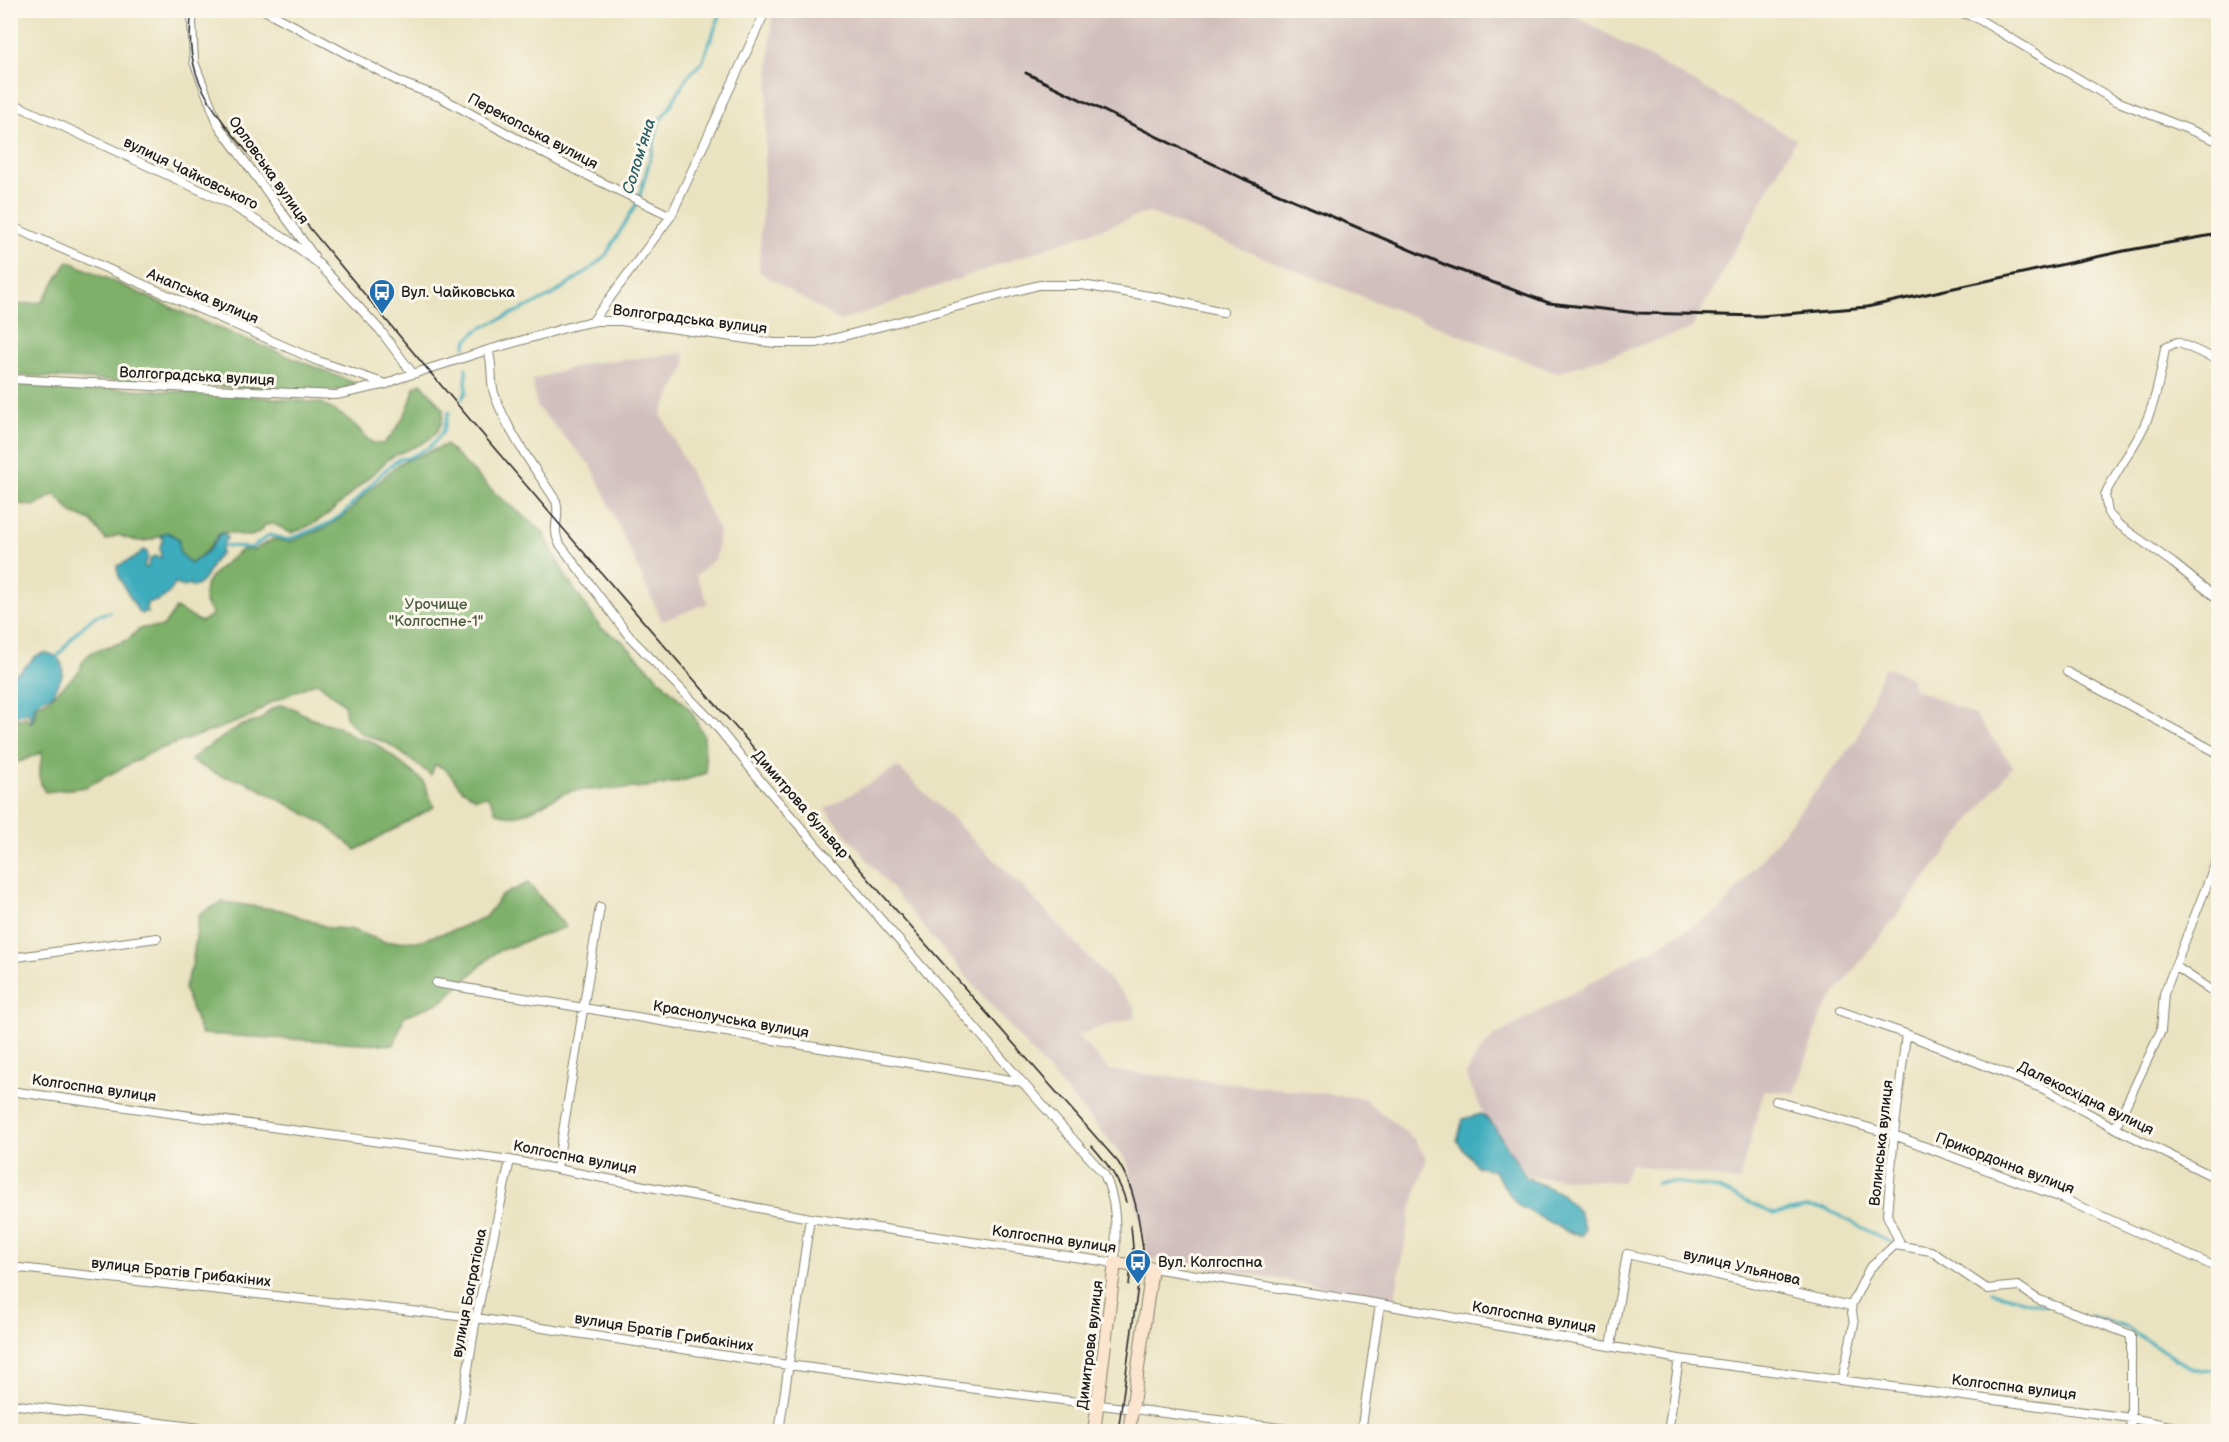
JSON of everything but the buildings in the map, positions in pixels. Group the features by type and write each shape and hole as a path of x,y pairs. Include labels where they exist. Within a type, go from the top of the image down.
{"street":[{"name":"Орловська вулиця","path":"194,10 192,21 194,62 219,126 323,269"},
{"name":"Перекопська вулиця","path":"264,10 402,83 440,97 560,162 671,216"},
{"path":"592,322 671,216 766,10"},
{"path":"1926,10 1962,13 1975,17 2114,100 2218,141"},
{"name":"вулиця Чайковського","path":"10,102 228,203 290,241 323,269 380,330 413,374"},
{"name":"Анапська вулиця","path":"10,226 308,356 387,384"},
{"name":"Волгоградська вулиця","path":"10,379 336,395 387,384 488,350 592,322 621,321 774,343 817,343 1039,285 1082,285 1161,298 1224,312"},
{"path":"2218,360 2177,342 2165,348 2159,384 2151,410 2105,495 2108,513 2118,524 2174,563 2218,599"},
{"name":"Димитрова бульвар","path":"488,350 493,364 492,387 508,426 556,501 558,513 555,528 560,543 629,636 714,723 764,785 1104,1174 1112,1190 1115,1209 1115,1263"},
{"path":"2067,672 2218,753"},
{"path":"2115,1128 2161,1031 2164,994 2218,857"},
{"path":"557,1168 600,907"},
{"path":"10,958 157,938"},
{"path":"2175,966 2218,995"},
{"name":"Краснолучська вулиця","path":"436,983 1022,1082"},
{"name":"Далекосхідна вулиця","path":"1840,1011 1906,1034 2044,1089 2115,1128 2218,1179"},
{"name":"Волинська вулиця","path":"1895,1245 1899,1241 1887,1215 1906,1034"},
{"name":"Колгоспна вулиця","path":"10,1091 510,1160 810,1218 1380,1304 1679,1359 2131,1418 2199,1431"},
{"name":"Прикордонна вулиця","path":"1776,1101 1894,1135 2059,1197 2218,1268"},
{"name":"вулиця Багратіона","path":"458,1431 476,1318 510,1160"},
{"path":"779,1431 810,1218"},
{"path":"1842,1380 1854,1324 1851,1306 1869,1269 1895,1245 1931,1251 1987,1289 2018,1286 2037,1299 2131,1335 2130,1431"},
{"name":"вулиця Ульянова","path":"1611,1346 1627,1254 1851,1306"},
{"name":"Димитрова вулиця","path":"1094,1431 1115,1263"},
{"name":"вулиця Братів Грибакіних","path":"10,1267 476,1318 788,1365 1312,1431"},
{"path":"1129,1431 1152,1268"},
{"path":"1360,1431 1380,1304"},
{"path":"1668,1431 1679,1359"},
{"path":"10,1404 232,1431"}],"shaded area":[{"path":"772,11 1566,11 1796,139 1691,329 1556,373 1148,212 840,321 759,272"},
{"path":"684,353 686,365 661,414 719,531 716,558 696,576 708,603 662,621 592,467 537,407 532,380 584,364"},
{"path":"1884,667 1911,677 1913,688 1975,715 2013,766 1821,1015 1795,1093 1764,1090 1739,1181 1630,1164 1623,1182 1530,1177 1491,1130 1466,1075 1476,1056 1493,1037 1720,911 1857,739"},
{"path":"898,767 1023,887 1135,1007 1135,1017 1076,1035 1109,1070 1363,1098 1414,1139 1427,1159 1410,1213 1395,1298 1148,1258 1127,1161 943,950 825,809"}],"green space":[{"path":"68,261 206,323 357,384 342,390 319,392 11,375 10,306 42,302"},
{"path":"10,383 229,394 322,403 351,422 369,440 381,444 399,425 407,410 414,387 421,383 443,408 443,415 435,434 419,445 388,459 337,507 316,522 291,533 274,524 265,525 260,531 249,536 220,533 207,550 191,564 179,552 179,539 167,532 143,541 118,535 106,540 91,521 72,513 55,494 34,506 11,503"},
{"name":"Урочище \"Колгоспне-1\"","path":"446,445 495,493 542,531 566,577 601,628 621,640 691,711 704,736 706,773 661,785 568,792 523,814 505,815 495,811 487,796 476,798 462,789 444,769 435,765 431,775 389,744 361,733 346,718 344,704 317,682 268,704 251,717 154,751 86,787 45,792 40,777 42,752 11,763 11,718 26,717 30,723 35,717 36,706 48,700 80,671 82,663 91,653 127,640 142,628 163,627 176,608 201,622 213,614 206,603 204,594 206,586 215,572 241,550 254,550 273,539 290,542 325,528 349,512 365,494 400,463"},
{"path":"281,705 293,708 312,719 339,727 357,739 369,740 382,748 423,781 434,807 356,850 326,825 247,782 219,775 191,761 201,751 240,726 260,720 270,710"},
{"path":"528,883 566,927 496,952 441,1002 404,1016 394,1045 201,1034 184,988 192,966 199,914 223,902 281,910 330,928 350,929 385,942 417,941 454,930 485,917 501,896"}],"water":[{"path":"167,532 179,539 179,552 191,564 208,551 221,533 227,538 222,545 221,554 202,582 192,587 190,584 185,587 175,584 164,597 148,602 146,608 149,614 145,611 142,614 139,613 122,583 117,566 136,557 143,550 147,552 148,557 144,566 147,568 151,558 155,556 161,558 160,546 163,540 161,536"},
{"path":"44,653 56,657 63,667 61,678 53,694 36,704 31,721 28,711 11,717 11,677 36,656"},
{"path":"1481,1114 1491,1122 1527,1178 1560,1193 1579,1212 1585,1230 1581,1236 1564,1230 1517,1205 1493,1170 1477,1166 1457,1141 1463,1119"}],"waterway":[{"name":"Солом'яна","path":"465,347 467,340 479,329 551,296 589,270 606,255 638,201 659,121 687,77 702,62 722,10"},
{"name":"Солом'яна","path":"462,399 466,392 466,368"},
{"path":"221,545 251,548 270,535 287,540 328,524 343,514 382,473 399,459 408,458 430,447 443,432 449,412"},
{"name":"Солом'яна","path":"55,660 75,634 95,616 110,612"},
{"path":"1657,1183 1676,1182 1719,1189 1774,1214 1809,1207 1826,1209 1894,1244"},
{"path":"1992,1292 2046,1306"},
{"path":"2091,1316 2128,1328 2190,1368 2202,1371 2218,1369"}],"tram line":[{"path":"192,10 190,44 196,73 208,100 227,127 335,259 556,520 779,778 1118,1162 1129,1182 1138,1215 1143,1249 1118,1432"},
{"path":"1092,1146 1112,1172 1126,1202"},
{"path":"1129,1285 1133,1248 1131,1225"}],"railway":[{"path":"1026,73 1244,179 1448,266 1549,303 1637,313 1761,316 1867,307 2124,251 2218,234"}],"place":[{"name":"Вул. Чайковська","path":"382,315"},
{"name":"Вул. Колгоспна","path":"1138,1285"}]}
